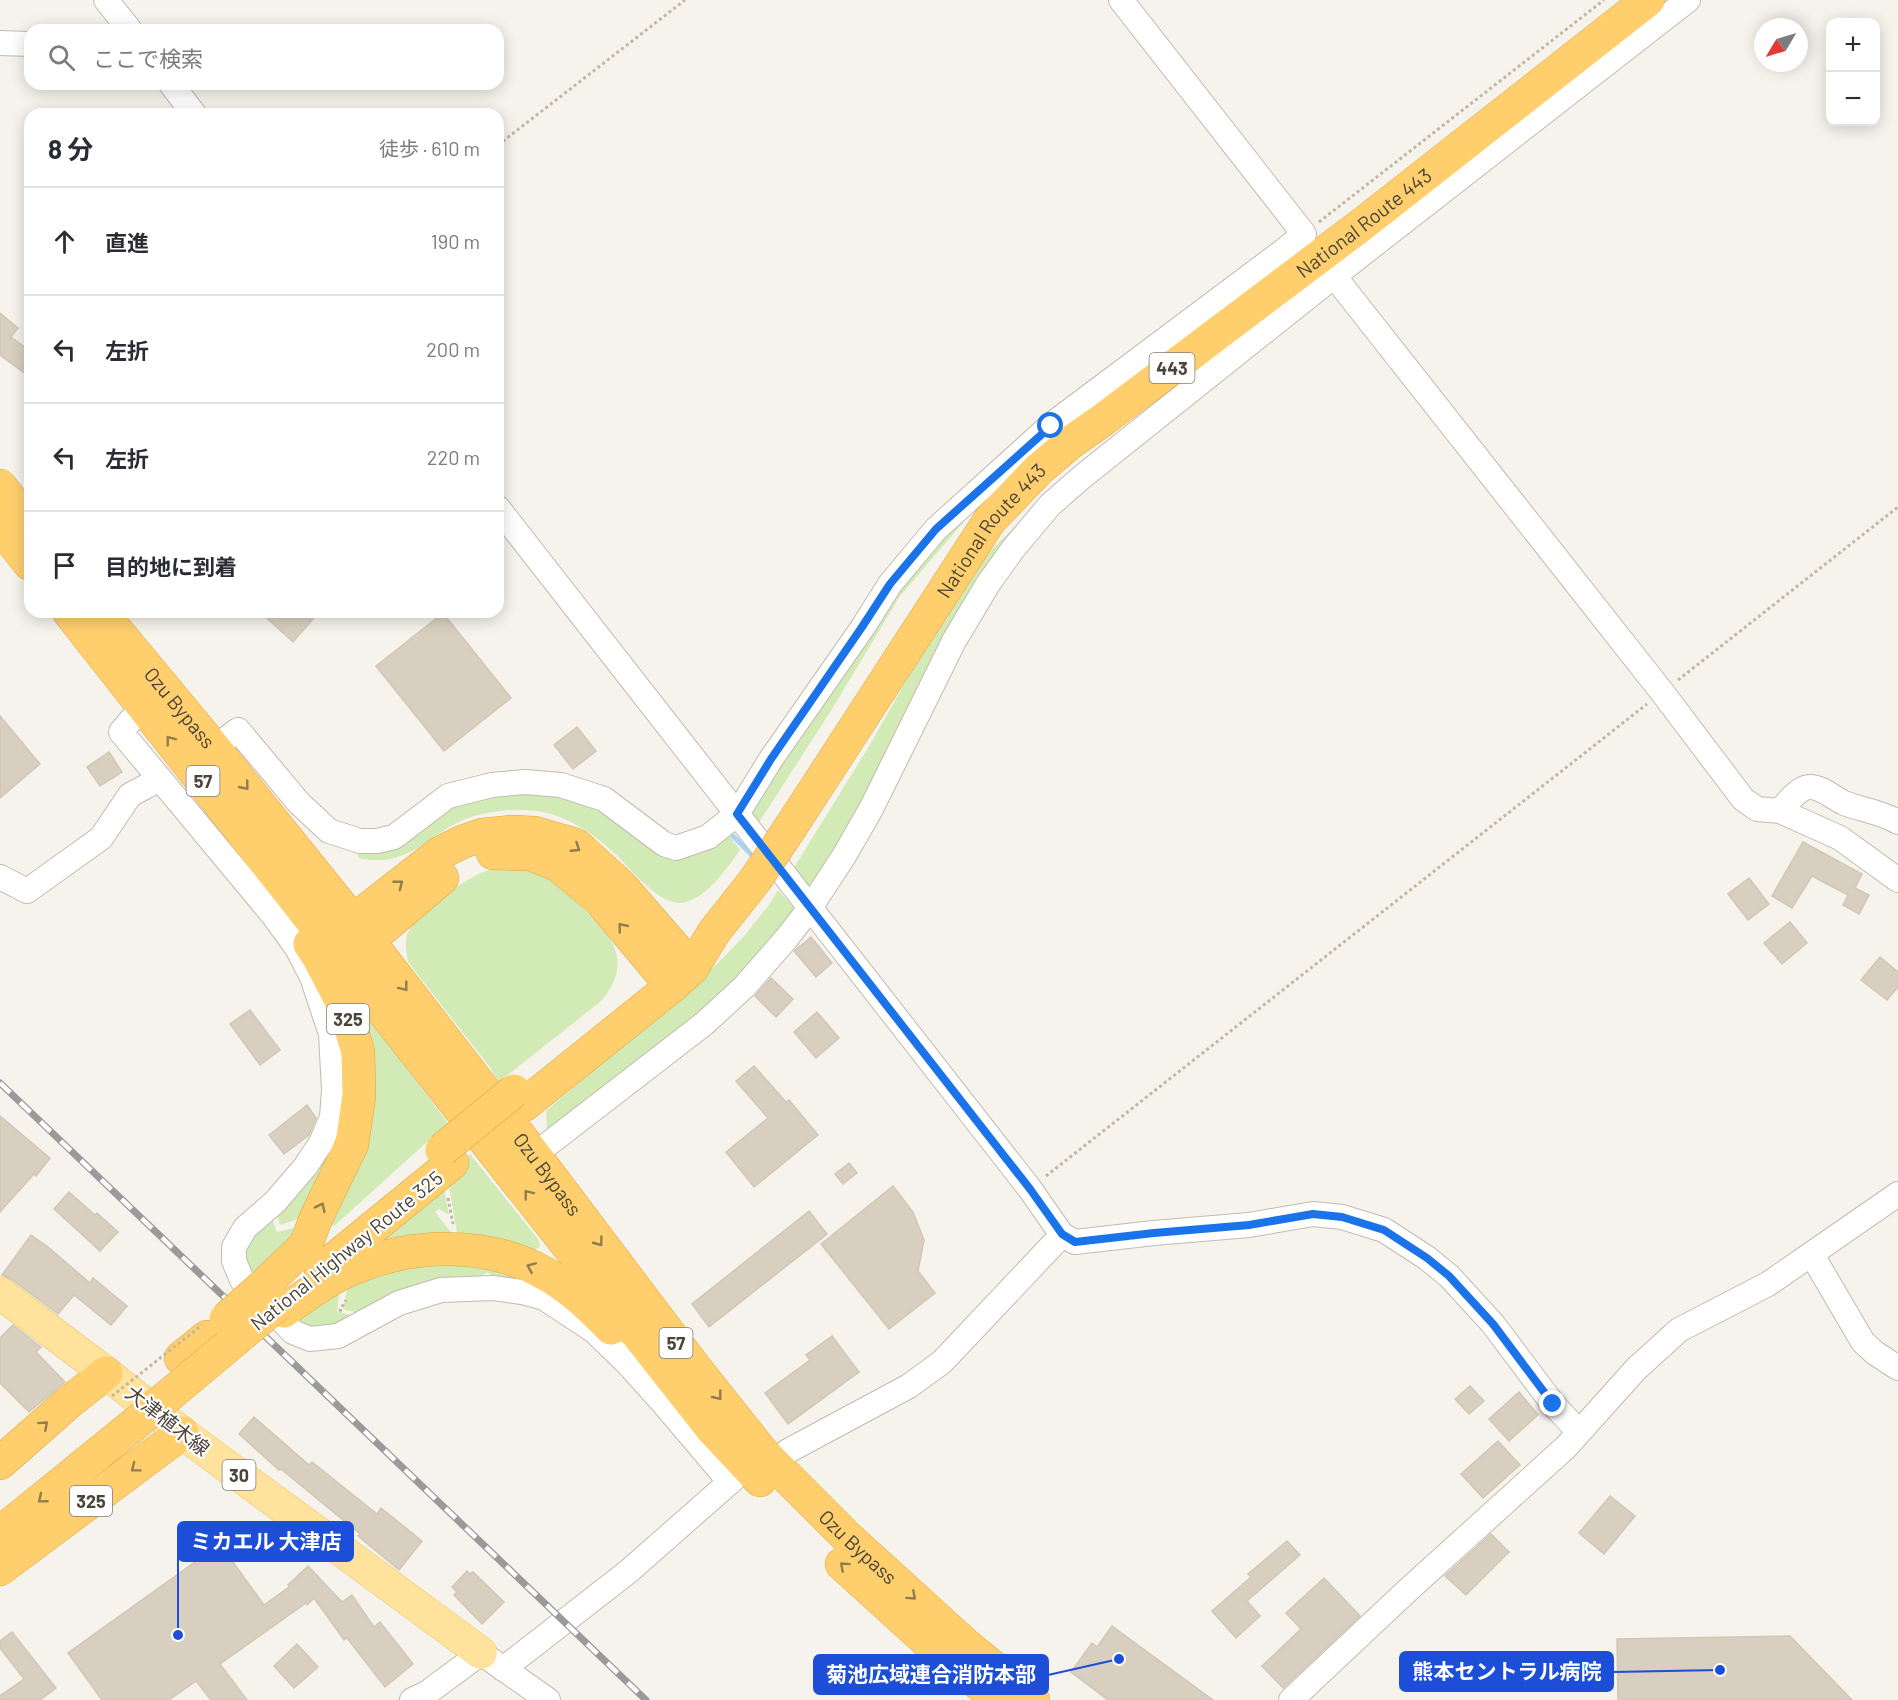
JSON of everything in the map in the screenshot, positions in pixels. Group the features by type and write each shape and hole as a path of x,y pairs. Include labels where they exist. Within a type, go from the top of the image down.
{"highway":[{"name":"National Route 443","path":"676,969 714,932 756,879 990,520 1039,469 1071,442 1360,226 1647,0"},
{"path":"0,486 24,516"},
{"path":"0,526 24,556"},
{"name":"Ozu Bypass","path":"74,618 143,706 203,758 360,931 692,1364 753,1466 826,1549 951,1662 1000,1700"},
{"name":"Ozu Bypass","path":"105,618 336,951 713,1430 753,1466 846,1536 967,1646 1033,1700"},
{"name":"325","path":"203,758 200,798 274,892 318,956 345,1008 358,1052 359,1096 352,1144 316,1218 306,1245 273,1298"},
{"path":"336,951 360,931 444,877 464,865 494,853 530,855 558,865 676,969"},
{"name":"National Highway Route 325","path":"0,1504 119,1400 273,1298 447,1167 519,1098 676,969"},
{"name":"57","path":"273,1298 303,1297 353,1268 394,1255 435,1248 471,1250 506,1257 544,1273 581,1298 611,1328 682,1410 713,1430"},
{"name":"325","path":"0,1463 68,1403 119,1400"},
{"name":"National Highway Route 325","path":"0,1533 119,1400"},
{"name":"325","path":"0,1569 182,1432"}],"main road":[{"name":"大津植木線","path":"0,1293 119,1400 182,1432 492,1661"}],"street":[{"path":"106,0 121,24"},
{"path":"203,758 238,730 298,803 329,831 360,841 377,841 394,837 448,796 510,782 561,785 604,799 664,844 676,848 708,837 737,814 771,759 890,584 936,529 1051,426 1304,234 1121,0"},
{"path":"534,1155 705,1023 745,986 786,939 810,908 844,856 871,809 954,640 988,584 1013,549 1050,505 1334,276 1688,0"},
{"path":"0,43 24,44"},
{"path":"176,90 189,108"},
{"path":"1334,276 1662,692 1743,799 1757,809 1780,811 1840,838 1898,880"},
{"path":"504,516 1030,1189 1062,1234 1075,1242 1249,1225 1313,1214 1342,1217 1384,1230 1427,1258 1449,1276 1493,1324 1553,1404 1579,1432"},
{"path":"143,706 121,732 273,915 297,948 312,977 331,1034 334,1090 332,1117 321,1143 305,1167 275,1202 245,1228 234,1246 234,1261 242,1280 293,1332 310,1339 338,1336 399,1303 441,1290 493,1288 544,1298 594,1331 664,1404 753,1466"},
{"path":"0,877 27,891 101,838 130,795 160,779"},
{"path":"1780,811 1799,792 1809,787 1819,789 1844,803 1888,816 1898,822"},
{"path":"1291,1700 1566,1447 1636,1369 1678,1330 1768,1284 1898,1194"},
{"path":"412,1700 492,1661 629,1571 753,1466 788,1451 928,1374 942,1362 1062,1234"},
{"path":"1812,1255 1863,1342 1898,1368"},
{"path":"492,1661 548,1700"}],"path":[{"path":"504,141 685,0"},
{"path":"1304,234 1604,0"},
{"path":"1030,1189 1898,507"},
{"path":"447,1167 455,1230"},
{"path":"119,1400 211,1338"}],"green space":[{"path":"985,497 900,596 832,709 756,827 748,806 902,578"},
{"path":"1030,520 822,883 805,891 790,874 868,748 963,584 993,548 1021,521"},
{"path":"572,793 650,841 735,830 728,834 740,850 706,891 698,897 680,903 652,891 612,851 588,832 562,818 542,812 513,810 484,814 454,824 412,851 400,856 376,860 358,857 357,849 470,794"},
{"path":"492,869 534,872 556,881 600,926 610,939 617,956 617,972 611,988 600,1002 499,1082 408,962 406,946 409,930 424,912 471,878"},
{"path":"778,890 798,912 729,992 547,1131 546,1111 718,963 745,935"},
{"path":"356,1002 448,1123 334,1226 329,1226"},
{"path":"351,1117 304,1217 280,1225 276,1210"},
{"path":"470,1154 538,1239 540,1246 525,1258 342,1262 442,1178 449,1215 439,1209 435,1212 454,1236 457,1233 447,1174"},
{"path":"272,1219 277,1232 294,1228 296,1231 250,1278 243,1241"},
{"path":"453,1260 519,1277 516,1280 486,1281 493,1276 487,1272 474,1282 365,1315 343,1309 349,1280"},
{"path":"340,1287 337,1311 353,1316 331,1331 292,1324"}],"building":[{"path":"0,313 18,328 11,337 24,347 24,373 0,355"},
{"path":"267,618 314,618 293,642"},
{"path":"437,618 447,618 511,698 444,751 376,666"},
{"path":"0,716 40,764 0,798"},
{"path":"577,727 596,751 573,769 554,745"},
{"path":"109,752 122,772 100,786 87,767"},
{"path":"1803,842 1862,874 1855,888 1869,895 1859,914 1843,905 1848,895 1812,876 1792,908 1772,896"},
{"path":"1749,878 1769,904 1748,920 1728,894"},
{"path":"1790,922 1807,943 1782,964 1764,943"},
{"path":"811,937 832,963 816,977 794,951"},
{"path":"1880,957 1898,972 1898,987 1887,1000 1861,980"},
{"path":"771,978 793,999 776,1017 755,996"},
{"path":"250,1010 280,1050 260,1065 230,1024"},
{"path":"817,1012 839,1038 816,1058 794,1032"},
{"path":"754,1066 786,1102 789,1100 818,1135 754,1187 726,1152 768,1118 736,1081"},
{"path":"307,1105 316,1118 309,1135 284,1154 269,1135"},
{"path":"0,1116 50,1158 36,1176 34,1174 0,1212"},
{"path":"849,1163 857,1173 843,1184 835,1174"},
{"path":"893,1186 913,1212 924,1240 918,1271 935,1293 889,1329 821,1244"},
{"path":"69,1192 118,1232 100,1251 54,1209"},
{"path":"809,1211 827,1234 709,1327 692,1304"},
{"path":"31,1235 90,1283 93,1278 127,1306 111,1325 74,1295 58,1314 11,1279 2,1275"},
{"path":"13,1325 41,1347 36,1352 65,1382 29,1412 0,1383 0,1338"},
{"path":"832,1336 859,1372 788,1424 765,1393 810,1360 806,1355"},
{"path":"1470,1386 1484,1401 1469,1414 1455,1399"},
{"path":"1519,1392 1538,1415 1509,1441 1489,1419"},
{"path":"254,1417 309,1465 312,1462 377,1514 381,1508 422,1541 399,1570 358,1536 360,1534 281,1469 279,1470 239,1434"},
{"path":"1498,1441 1520,1465 1483,1498 1461,1474"},
{"path":"1610,1496 1635,1516 1604,1554 1579,1533"},
{"path":"1491,1534 1509,1552 1466,1595 1445,1576"},
{"path":"1287,1541 1300,1555 1247,1601 1260,1616 1236,1638 1212,1611 1251,1577 1248,1574"},
{"path":"220,1544 264,1605 289,1587 288,1585 308,1566 342,1602 352,1595 374,1627 380,1622 413,1664 385,1687 347,1638 344,1640 314,1598 220,1664 247,1700 211,1700 196,1681 169,1700 102,1700 68,1653"},
{"path":"467,1571 470,1574 473,1572 504,1602 482,1624 454,1595 457,1592 452,1587"},
{"path":"1324,1578 1360,1616 1283,1688 1262,1666 1301,1629 1286,1613"},
{"path":"1112,1626 1213,1700 1108,1700 1071,1672 1092,1643 1097,1647"},
{"path":"12,1632 56,1688 40,1700 0,1700 0,1696 24,1679 0,1648 0,1641"},
{"path":"1790,1636 1852,1700 1618,1700 1617,1639"},
{"path":"297,1644 318,1667 294,1688 274,1666"}],"waterway":[{"path":"733,836 755,858"}],"railway":[{"path":"0,1083 646,1700"}],"place":[{"name":"ミカエル 大津店","path":"178,1635"},
{"name":"菊池広域連合消防本部","path":"1119,1659"},
{"name":"熊本セントラル病院","path":"1720,1670"}],"route":[{"path":"1051,426 936,529 890,584 771,759 737,814 1030,1189 1062,1234 1075,1242 1249,1225 1313,1214 1342,1217 1384,1230 1427,1258 1449,1276 1493,1324 1553,1404"}]}
